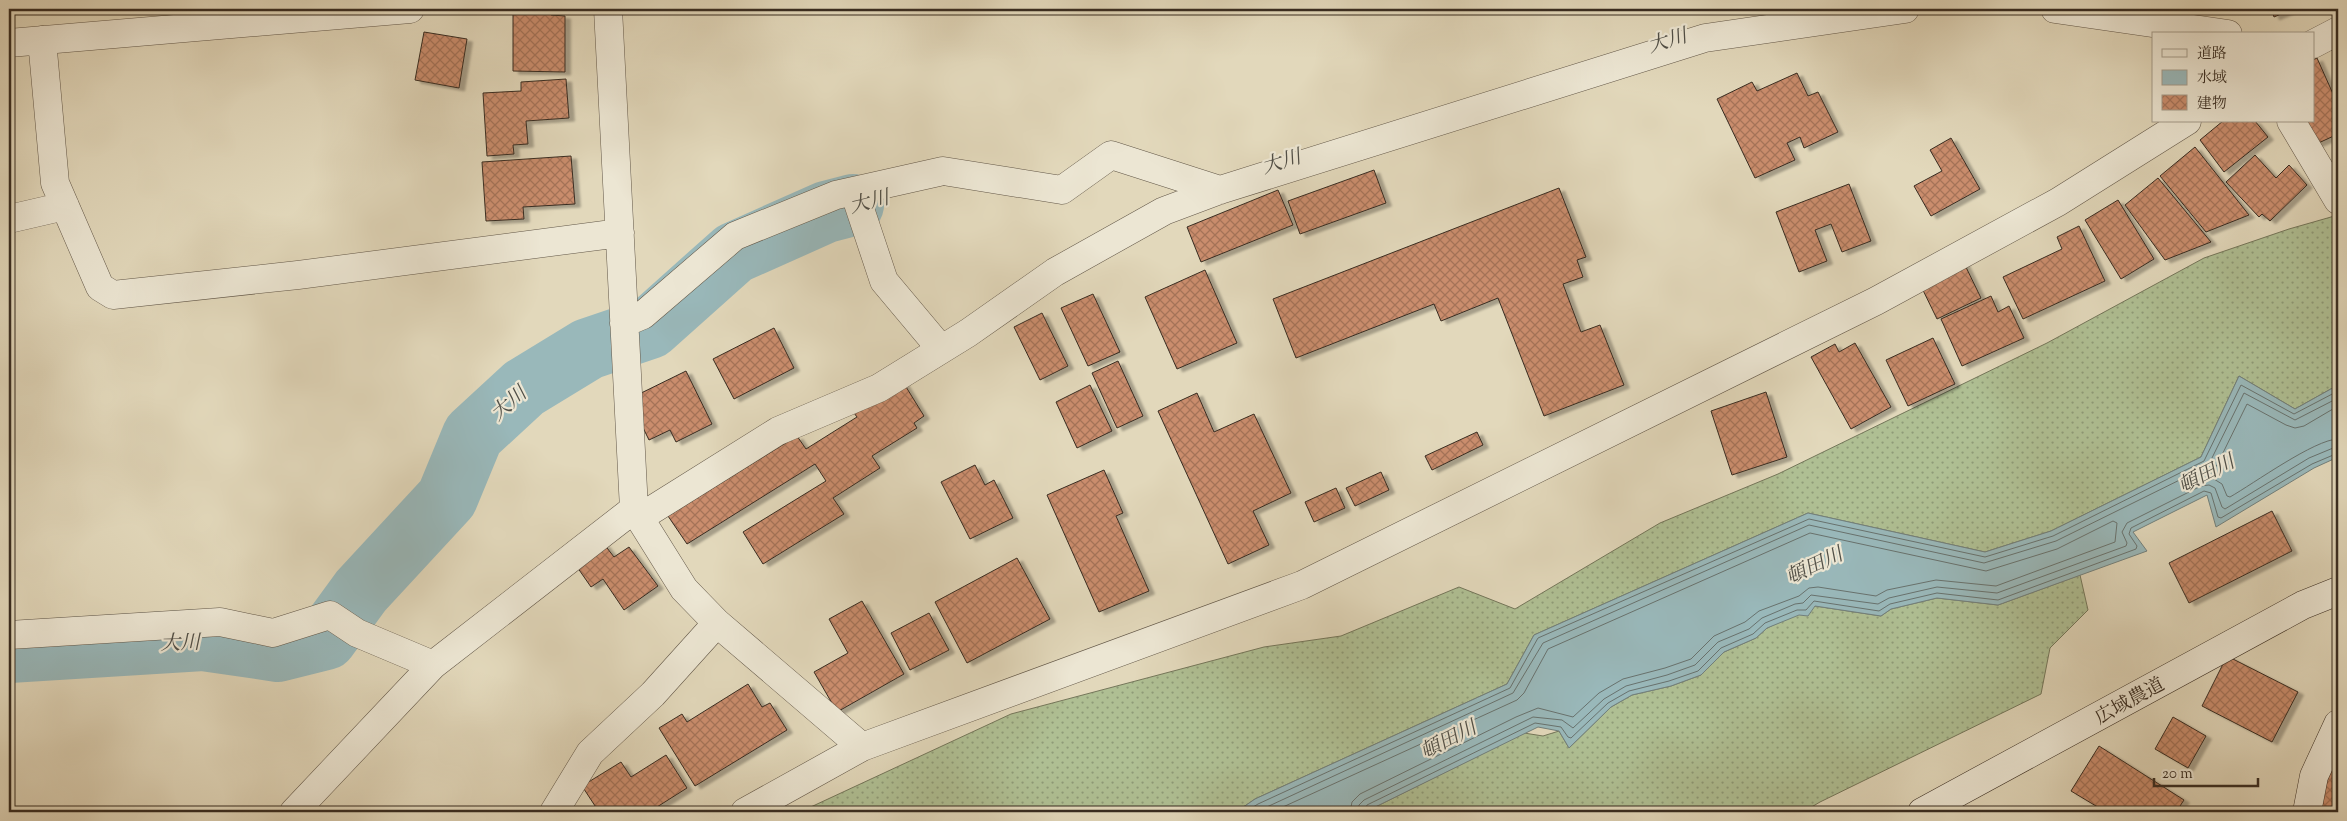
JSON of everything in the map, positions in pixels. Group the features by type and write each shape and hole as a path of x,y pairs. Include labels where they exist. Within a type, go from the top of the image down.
{"street":[{"path":"9,43 410,9"},
{"path":"608,9 624,323 637,514 684,589 717,623 862,747"},
{"path":"294,812 433,665 637,514 778,431 879,388 1063,268 1164,211 1220,190 1705,38 1905,9"},
{"path":"2055,9 2214,32"},
{"path":"2314,43 2338,31"},
{"path":"42,40 55,183 100,287 113,295 298,275 620,233"},
{"path":"744,812 862,747 1302,585 1876,301 2058,202 2185,122"},
{"path":"2292,122 2338,200"},
{"path":"624,323 643,315 734,236 836,195 943,172 1062,190 1111,155 1220,190"},
{"path":"854,191 884,281 941,349"},
{"path":"9,219 66,206"},
{"name":"広域農道","path":"1922,812 2304,605 2338,591"},
{"path":"9,635 220,622 273,633 330,615 357,633 433,665"},
{"path":"554,812 590,753 653,694 717,623"},
{"path":"2307,812 2314,776 2338,724"}],"green space":[{"path":"2338,215 2338,385 2295,409 2239,376 2201,457 2051,531 1985,552 1808,513 1534,635 1507,684 1255,799 1236,812 800,812 1011,714 1264,647 1341,636 1459,587 1515,609 1660,523 1778,474 2047,343 2204,258 2289,229"},
{"path":"2080,575 2088,610 2050,648 2041,694 1803,812 1365,812 1524,733 1543,736 1559,731 1569,748 1611,707 1632,695 1671,686 1701,675 1724,652 1756,638 1767,628 1815,606 1881,616 1891,609 1937,598 1998,605"}],"water":[{"name":"頓田川","path":"2239,376 2295,409 2338,385 2338,457 2314,468 2216,527 2207,495 2133,532 2147,551 1998,605 1937,598 1891,609 1881,616 1815,606 1808,616 1799,615 1767,628 1756,638 1724,652 1701,675 1671,686 1632,695 1611,707 1569,748 1559,731 1538,727 1365,812 1236,812 1255,799 1507,684 1534,635 1808,513 1985,552 2051,531 2201,457"}],"building":[{"path":"513,9 551,10 551,15 565,16 565,72 513,71"},
{"path":"2271,9 2293,9 2274,17"},
{"path":"424,32 467,39 459,88 415,80"},
{"path":"2338,48 2338,68 2332,50"},
{"path":"2317,58 2338,105 2338,134 2312,146 2301,122 2314,122 2314,60"},
{"path":"1797,73 1808,96 1818,92 1838,132 1804,148 1800,137 1787,143 1795,160 1755,178 1717,99 1752,82 1757,91"},
{"path":"566,79 569,118 526,121 528,144 513,145 514,154 487,156 483,93 521,91 521,82"},
{"path":"2222,122 2256,122 2268,137 2224,172 2200,140"},
{"path":"1951,138 1980,189 1931,216 1914,186 1942,171 1930,150"},
{"path":"2195,147 2249,215 2206,232 2160,176"},
{"path":"2255,155 2276,178 2289,165 2307,185 2270,221 2262,214 2259,217 2226,182"},
{"path":"571,156 575,204 523,207 524,219 486,221 482,162"},
{"path":"1374,170 1386,203 1300,234 1288,201"},
{"path":"2158,178 2211,242 2165,260 2125,205"},
{"path":"1849,184 1871,241 1842,252 1831,224 1815,230 1827,261 1799,272 1776,212"},
{"path":"1559,188 1586,257 1577,260 1583,277 1563,284 1581,332 1600,325 1624,385 1544,416 1498,298 1441,321 1434,304 1296,358 1273,299"},
{"path":"1278,190 1293,225 1201,262 1187,227"},
{"path":"2118,200 2154,259 2121,279 2085,220"},
{"path":"2079,226 2105,281 2023,319 2003,277 2062,249 2057,237"},
{"path":"1963,261 1981,298 1937,319 1919,282"},
{"path":"1205,270 1237,343 1177,369 1145,297"},
{"path":"1093,294 1120,352 1088,366 1061,308"},
{"path":"1991,296 1998,312 2009,306 2024,338 1962,366 1941,319"},
{"path":"1042,313 1068,366 1040,380 1014,327"},
{"path":"774,328 794,368 734,399 713,359"},
{"path":"1933,338 1955,384 1908,406 1886,360"},
{"path":"1855,343 1891,407 1851,429 1811,357 1835,344 1839,352"},
{"path":"1118,361 1143,416 1117,428 1092,373"},
{"path":"686,371 712,424 676,442 670,430 649,440 629,399"},
{"path":"903,382 924,416 914,423 917,428 872,456 880,468 833,498 844,514 763,564 743,532 826,481 815,464 687,544 668,516 797,436 806,449 857,417 854,413"},
{"path":"1090,385 1112,431 1077,448 1056,402"},
{"path":"1766,392 1787,457 1732,475 1711,411"},
{"path":"1197,393 1214,432 1254,414 1291,493 1253,511 1269,545 1228,564 1158,411"},
{"path":"1477,432 1483,445 1432,470 1425,456"},
{"path":"975,465 985,485 994,480 1013,518 970,539 941,482"},
{"path":"1104,470 1123,513 1116,516 1149,591 1099,612 1047,495"},
{"path":"1381,472 1389,490 1355,506 1346,488"},
{"path":"1336,488 1345,508 1314,522 1305,502"},
{"path":"2272,511 2292,551 2189,603 2169,563"},
{"path":"604,544 614,557 629,547 658,586 624,610 603,579 591,587 575,564"},
{"path":"1017,558 1050,619 967,663 935,602"},
{"path":"862,601 904,674 837,712 814,672 848,653 829,619"},
{"path":"929,613 949,650 910,670 891,633"},
{"path":"2227,656 2298,692 2272,742 2202,706"},
{"path":"748,684 762,707 770,703 787,730 695,786 659,728 682,714 687,722"},
{"path":"2173,717 2206,736 2188,768 2155,749"},
{"path":"2099,746 2184,800 2176,812 2106,812 2071,791"},
{"path":"666,755 687,788 649,812 599,812 582,786 621,762 631,777"},
{"path":"2327,763 2338,768 2338,812 2314,812"}],"waterway":[{"name":"大川","path":"9,652 203,640 278,651 326,639 361,591 447,498 473,435 524,388 588,349 650,328 734,253 826,212 853,205"}]}
